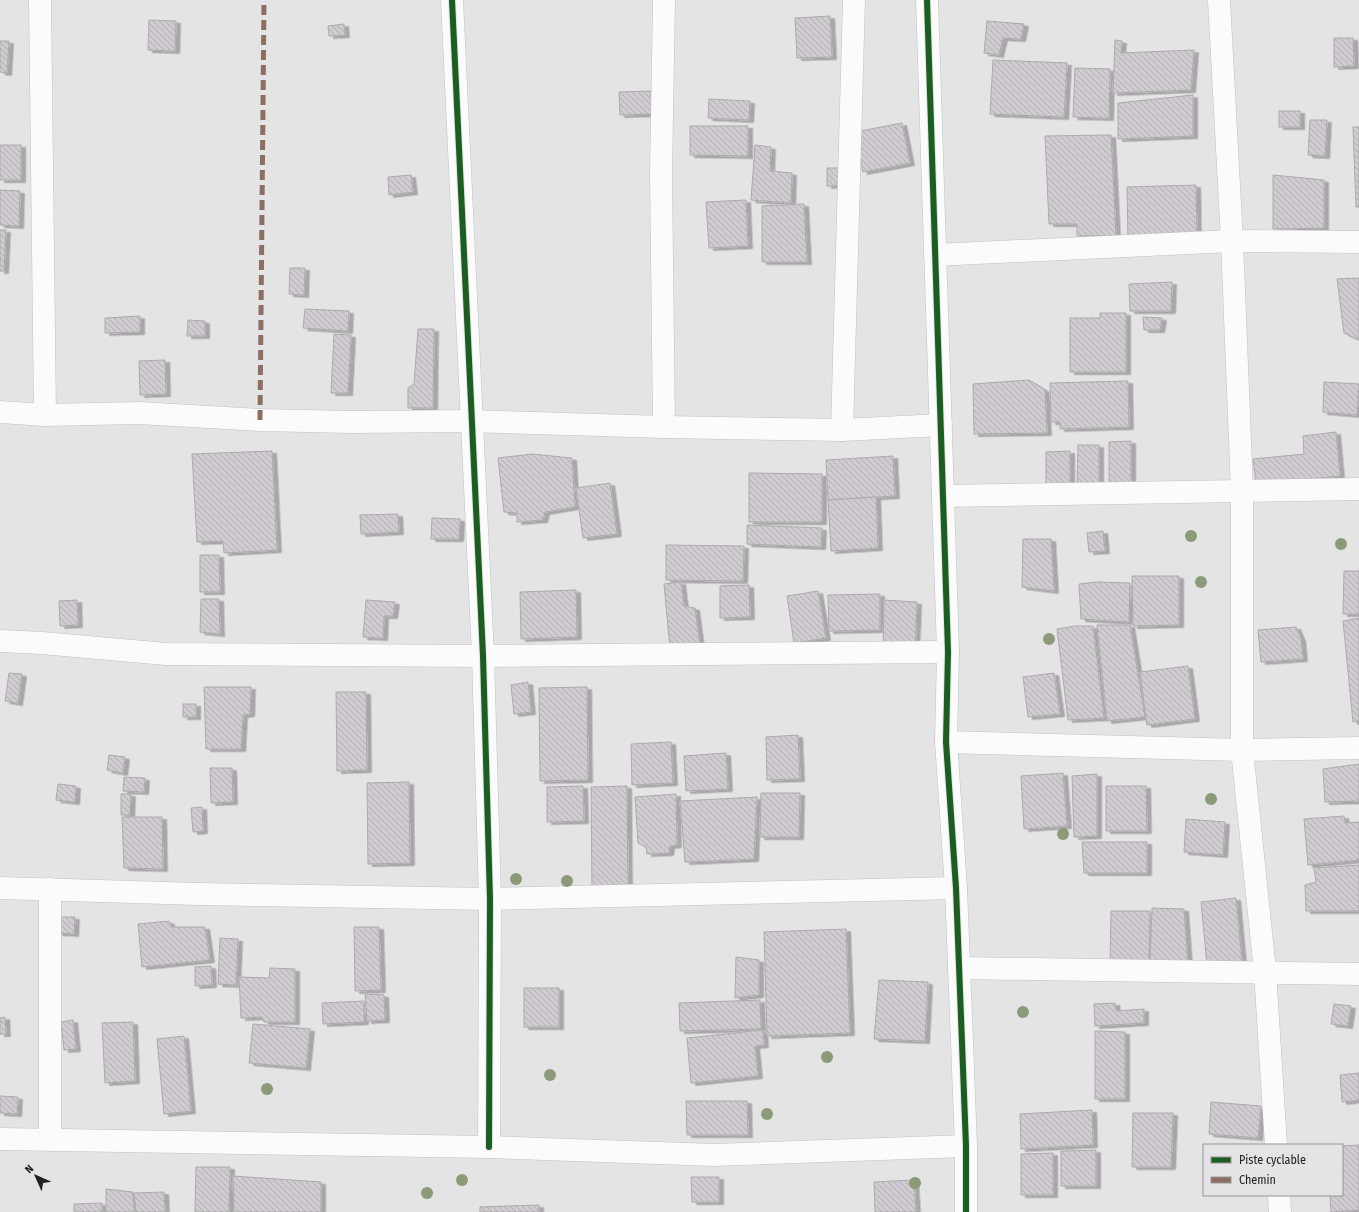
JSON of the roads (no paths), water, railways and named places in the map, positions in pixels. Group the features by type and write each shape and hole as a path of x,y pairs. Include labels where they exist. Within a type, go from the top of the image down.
{"street":[{"path":"40,0 44,415"},
{"path":"452,0 483,656 490,899 489,1147"},
{"path":"664,0 661,173 664,427"},
{"path":"842,430 854,0"},
{"path":"927,0 948,652 946,742 956,888 966,1146 966,1212"},
{"path":"1219,0 1232,241 1242,490 1242,750 1265,971 1276,1144"},
{"path":"935,255 1232,241 1359,242"},
{"path":"0,412 44,415 139,412 260,420 352,422 471,421 664,427 842,430 941,425"},
{"path":"943,496 1359,489"},
{"path":"0,641 42,643 166,654 483,656 948,652"},
{"path":"946,742 1242,750 1359,748"},
{"path":"0,888 490,899 956,888"},
{"path":"50,889 50,1140"},
{"path":"959,968 1265,971 1359,974"},
{"path":"0,1139 489,1147 715,1155 966,1146"},
{"path":"1279,1196 1280,1212"}]}
